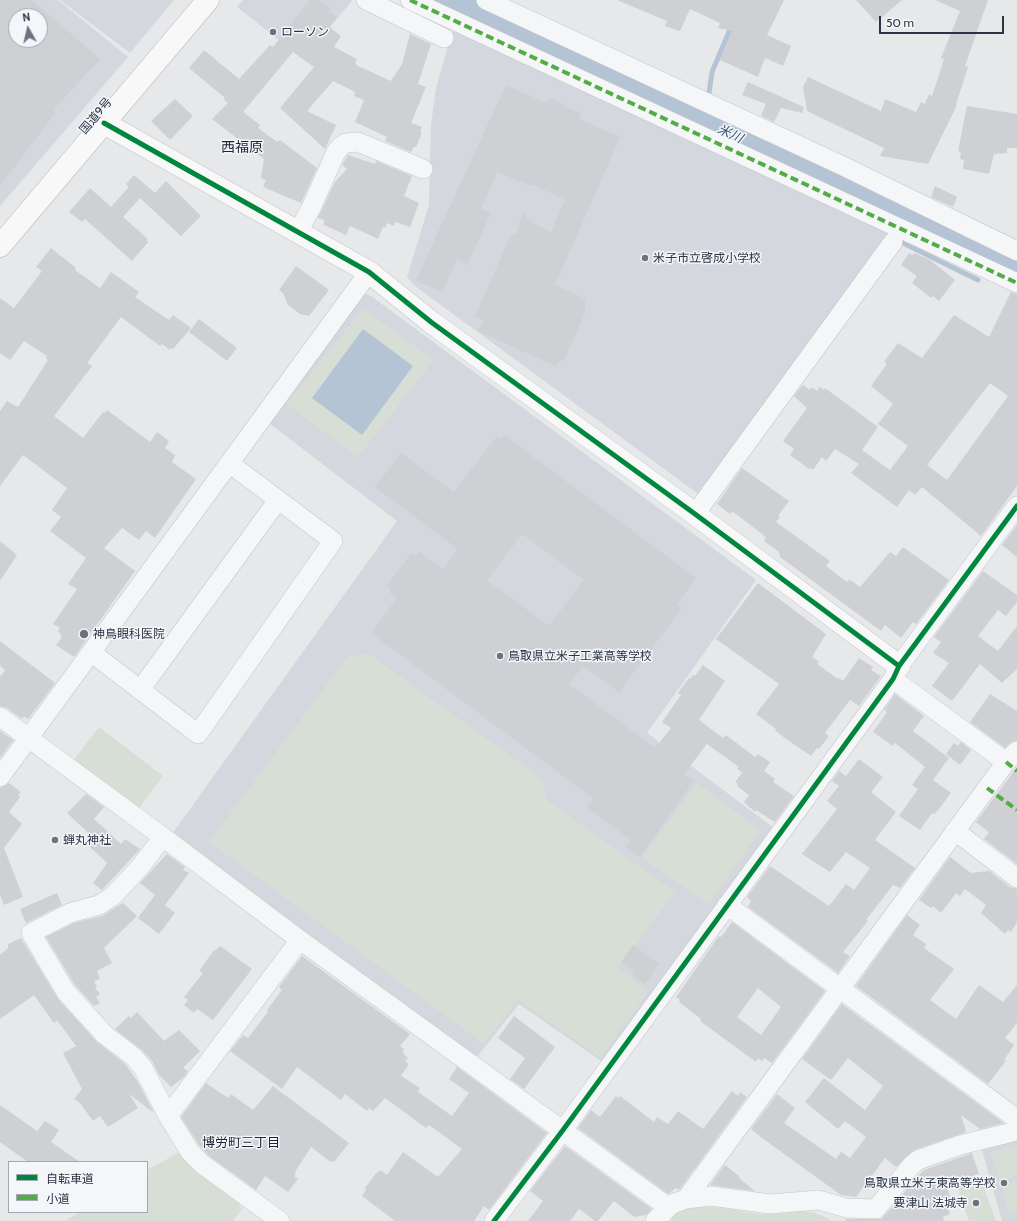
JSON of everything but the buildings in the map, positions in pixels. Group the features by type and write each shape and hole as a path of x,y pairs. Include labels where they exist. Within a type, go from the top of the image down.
{"main road":[{"name":"国道9号","path":"0,246 208,0"},
{"path":"104,122 369,272 431,322 696,514 896,673"}],"street":[{"path":"366,0 444,38"},
{"path":"410,0 1017,283"},
{"path":"486,0 843,166 1017,251"},
{"path":"298,232 312,206 336,152 346,143 358,142 423,169"},
{"path":"696,514 893,242"},
{"path":"0,777 369,272"},
{"path":"92,653 198,734 333,541 229,463"},
{"path":"140,690 278,500"},
{"path":"494,1221 563,1130 1017,506"},
{"path":"686,1199 1011,756 896,673"},
{"path":"0,717 163,836 300,940 668,1207"},
{"path":"955,831 1017,878"},
{"path":"163,836 140,867 113,896 99,905 70,913 31,933 66,992 105,1035 134,1057 144,1068 168,1116 194,1156 280,1221"},
{"path":"727,905 1017,1119"},
{"path":"168,1116 300,940"},
{"path":"654,1221 668,1207 686,1199 711,1196 770,1204 811,1200 846,1208 876,1209 911,1166 918,1160 960,1145 1017,1131"}],"shaded area":[{"path":"0,0 58,0 128,57 0,206"},
{"path":"60,0 174,0 130,53"},
{"path":"243,0 352,1 330,27 332,29 308,63 237,7"},
{"name":"米子市立啓成小学校","path":"457,28 893,231 701,496 415,286 407,277 429,205 431,125 436,88 452,33"},
{"name":"鳥取県立米子工業高等学校","path":"362,292 371,296 756,580 647,733 774,828 604,1063 519,1004 477,1057 172,834 397,521 265,420"},
{"path":"363,308 434,360 358,457 286,404"},
{"path":"369,654 543,779 546,799 675,892 618,969 649,991 601,1058 518,1000 484,1044 209,842 348,656"},
{"path":"99,727 163,776 138,810 73,761"},
{"path":"697,783 760,830 709,905 642,858"},
{"name":"鳥取県立米子東高等学校","path":"1017,1137 1017,1221 1002,1221 981,1146"},
{"path":"1017,1145 1017,1176 999,1181 991,1152"},
{"path":"182,1151 241,1201 239,1204 242,1209 233,1221 66,1221 78,1213 148,1213 148,1169"},
{"path":"1017,1181 1017,1212 1009,1214 1002,1185"},
{"name":"要津山 法城寺","path":"982,1183 996,1221 969,1221 957,1188"},
{"path":"721,1207 761,1214 797,1212 815,1213 831,1221 671,1221 674,1216 685,1209"}],"water":[{"path":"363,329 413,366 362,435 312,398"}],"waterway":[{"name":"米川","path":"443,0 1017,267"},
{"path":"709,93 712,72 732,25"},
{"path":"899,241 978,280"}],"marked path":[{"path":"410,0 1017,283"},
{"path":"1006,762 1017,771"},
{"path":"987,788 1017,810"}],"cycle path":[{"path":"104,123 369,272 431,322 695,514 899,666"},
{"path":"494,1221 563,1130 893,679 899,666 1017,506"}],"place":[{"name":"ローソン","path":"273,32"},
{"name":"米子市立啓成小学校","path":"645,258"},
{"name":"神鳥眼科医院","path":"84,634"},
{"name":"鳥取県立米子工業高等学校","path":"500,656"},
{"name":"蝉丸神社","path":"55,840"},
{"name":"鳥取県立米子東高等学校","path":"1004,1183"},
{"name":"要津山 法城寺","path":"976,1203"}],"district":[{"name":"西福原","path":"242,148"},
{"name":"博労町三丁目","path":"241,1143"}]}
